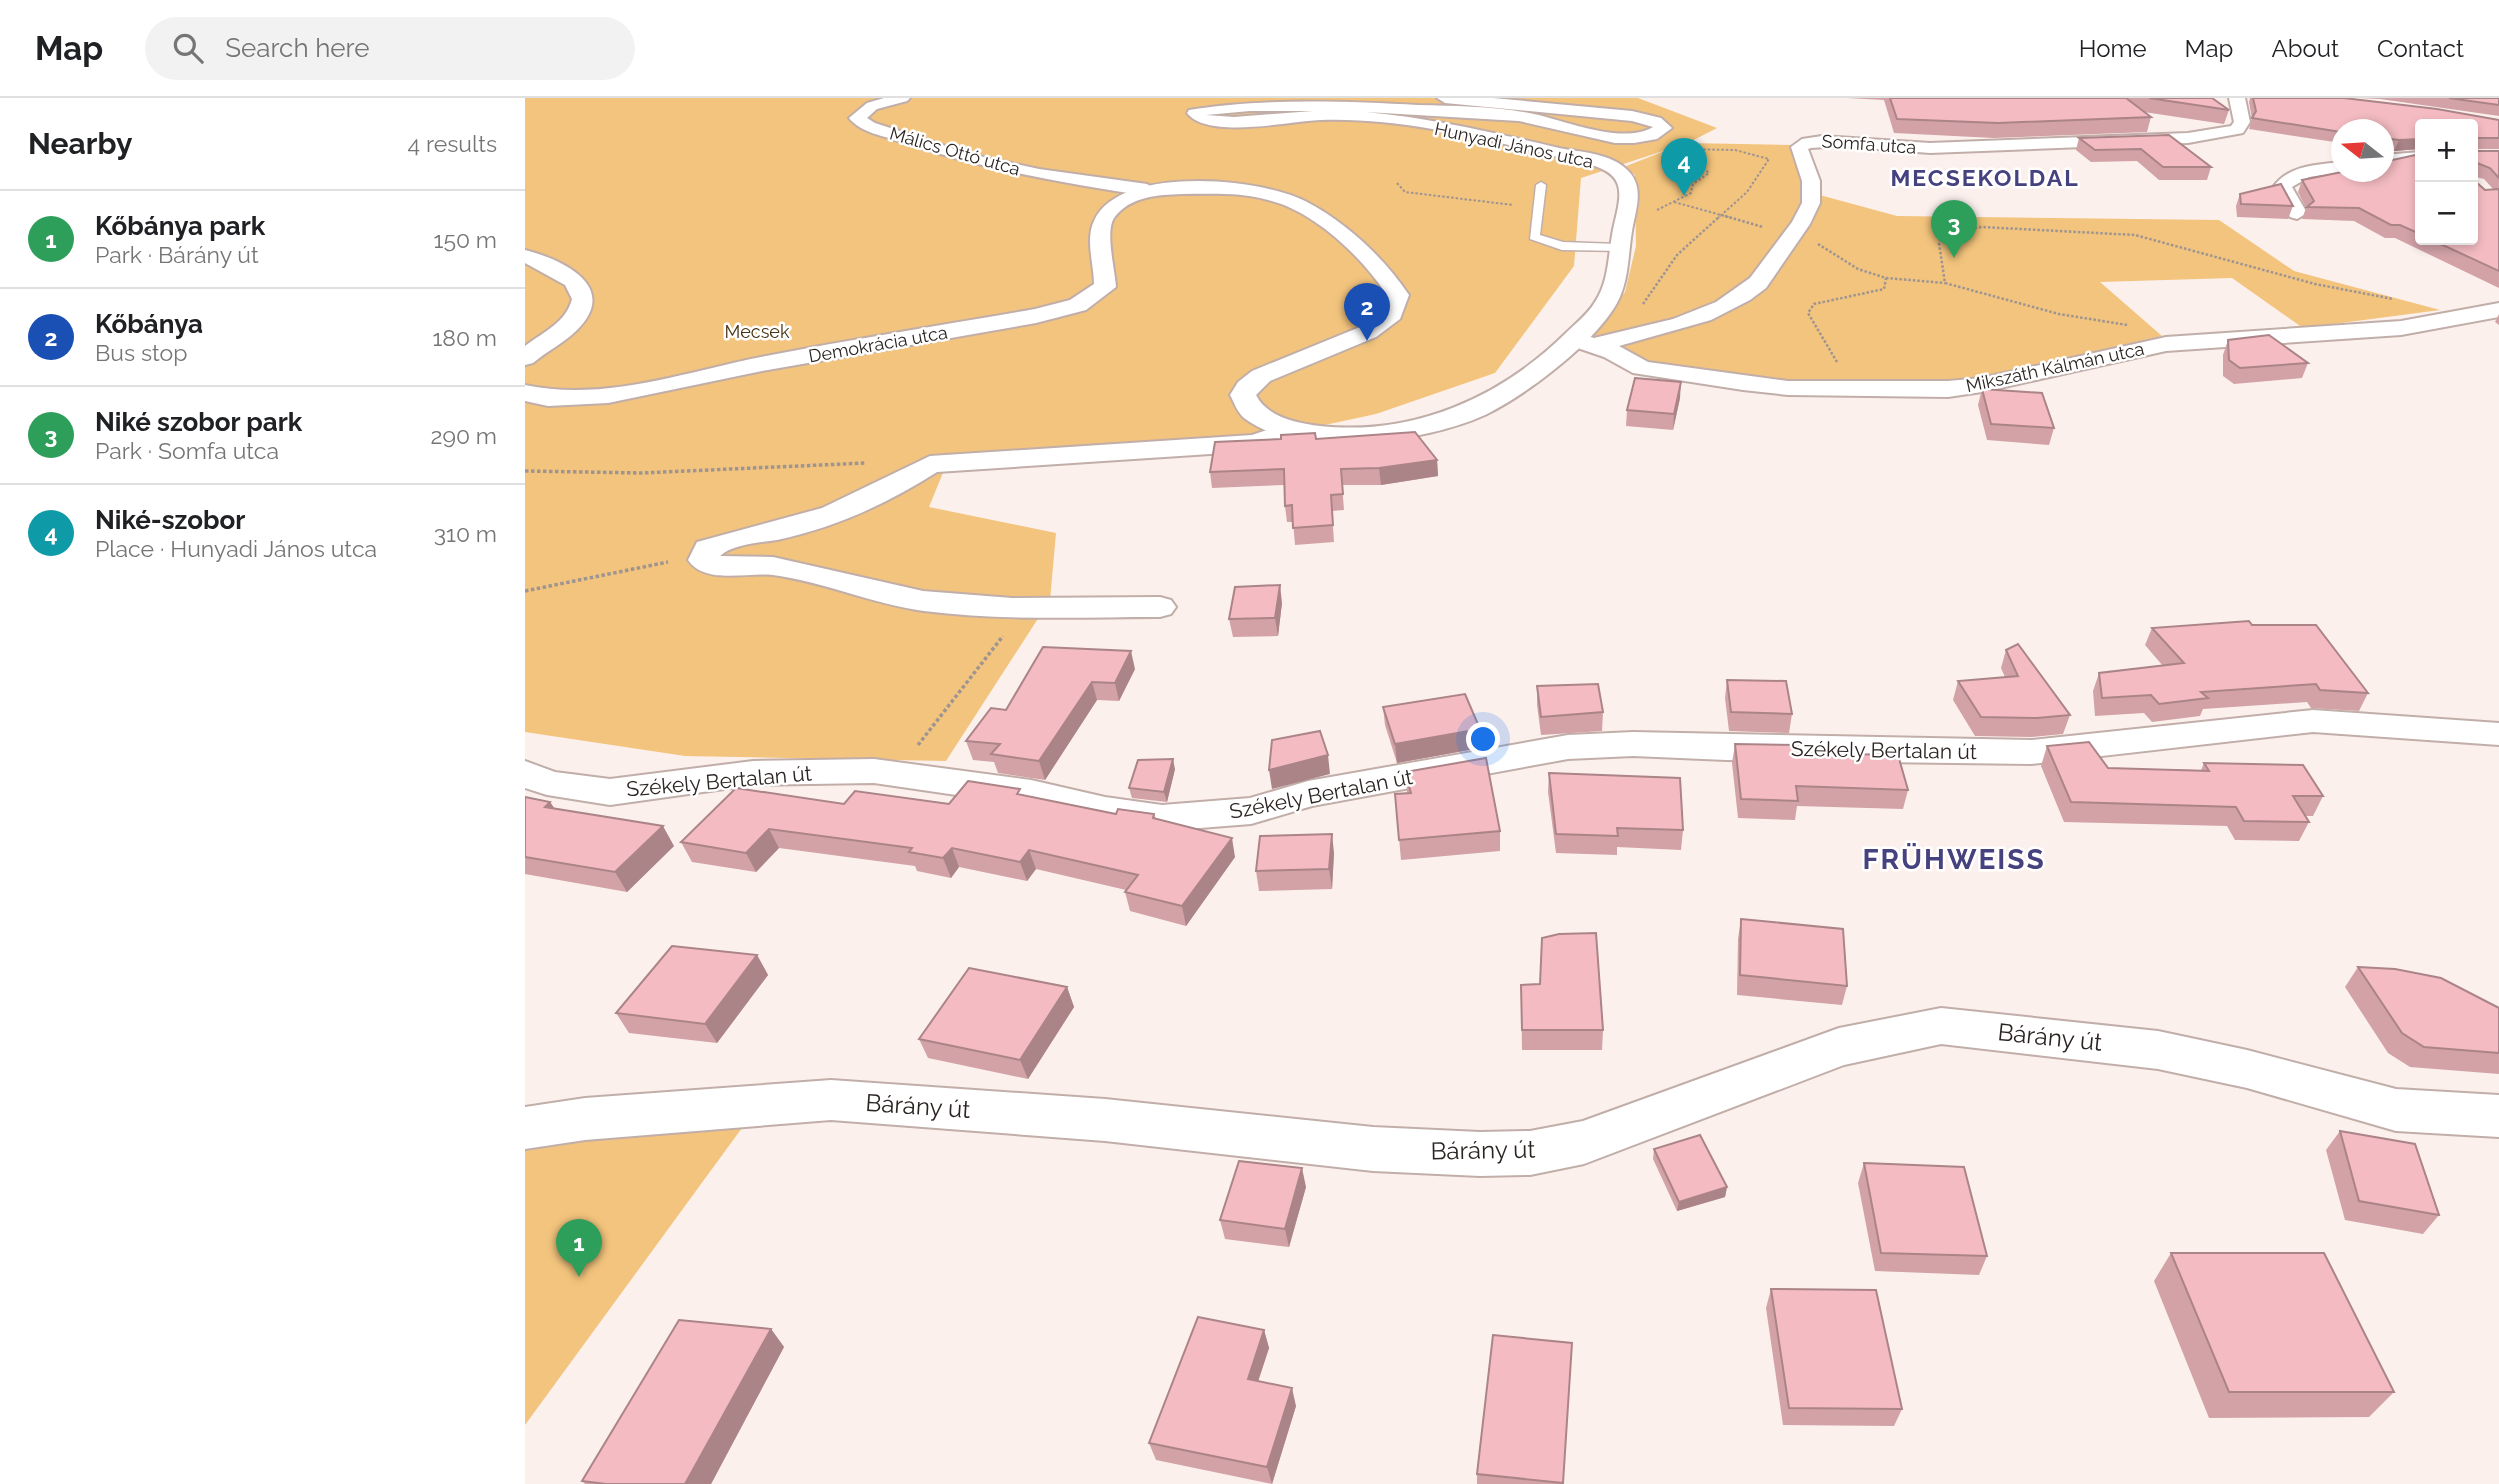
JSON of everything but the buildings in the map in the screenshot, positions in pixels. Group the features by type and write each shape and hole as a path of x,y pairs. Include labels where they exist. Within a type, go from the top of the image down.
{"street":[{"name":"Málics Ottó utca","path":"902,98 872,106 857,118 869,126 966,158 1039,174 1147,190"},
{"name":"Hunyadi János utca","path":"1147,190 1235,190 1258,193 1300,206 1335,230 1391,283 1398,295 1392,314 1368,332 1285,365 1247,387 1243,396 1251,411 1290,430 1322,435 1356,435 1435,424 1471,411 1584,342 1616,283 1618,248 1630,192 1628,182 1621,173 1591,160 1471,134 1371,118 1312,116 1220,122 1201,119 1195,113 1205,107 1227,103 1285,101 1482,111 1523,116 1611,137 1648,135 1664,128 1655,121 1632,116 1445,98"},
{"name":"Somfa utca","path":"1584,342 1619,339 1649,332 1709,312 1738,298 1757,283 1793,234 1811,202 1811,173 1800,155 1799,147 1803,143 1834,140 1901,148 1930,148 2188,138 2237,130 2242,122 2237,98"},
{"path":"2394,155 2412,157"},
{"path":"2394,159 2412,157"},
{"path":"2297,213 2283,186 2289,178 2301,173 2331,168"},
{"name":"Demokrácia utca","path":"525,393 538,398 565,399 622,393 761,365 1036,316 1078,305 1105,287 1105,257 1100,233 1104,218 1147,190"},
{"path":"525,256 556,269 582,288 584,297 582,307 571,323 525,358"},
{"name":"Mikszáth Kálmán utca","path":"1584,342 1642,368 1788,388 1948,389 1982,385 2166,344 2402,328 2499,310"},
{"path":"1160,607 1023,608 923,601 773,566 708,565 702,560 708,548 720,542 798,526 845,509 908,479 930,464 1256,443 1290,430"},
{"name":"Székely Bertalan út","path":"525,773 547,783 610,792 753,773 896,773 1031,793 1105,810 1162,818 1251,811 1308,794 1568,747 1633,744 1726,748 2031,752 2313,721 2499,734"},
{"name":"Bárány út","path":"525,1128 585,1119 831,1100 1105,1120 1373,1149 1480,1154 1530,1153 1584,1142 1839,1046 1941,1026 2158,1050 2247,1069 2396,1110 2499,1116"}],"lane":[{"path":"1541,185 1534,237 1562,246 1618,248"}],"path":[{"path":"1619,339 1677,255 1747,192 1769,159 1758,154 1715,148 1676,149 1676,157 1699,164 1709,173 1693,184 1691,193 1681,200 1671,201 1644,217 1624,224"},
{"path":"1397,183 1405,192 1508,203 1538,213"},
{"path":"1945,283 1939,243 1942,234 1982,228 2011,228 2135,235 2315,284 2376,297"},
{"path":"1854,390 1808,313 1814,304 1884,289 1886,278 1945,283 2059,314 2121,322 2166,344"},
{"path":"525,471 641,473 866,463 930,464"},
{"path":"525,592 704,554"},
{"path":"896,773 1023,608"}],"green space":[{"name":"Mecsek","path":"525,98 1638,98 1717,128 1688,143 1791,145 1816,194 1897,216 2219,220 2294,271 2440,310 2303,328 2232,278 2100,282 2162,336 1966,381 1831,386 1640,361 1586,339 1625,292 1636,246 1635,175 1624,167 1672,148 1581,178 1574,266 1495,373 1376,414 1241,443 947,463 929,507 1056,533 1050,600 946,761 685,756 525,732"},
{"path":"758,1106 525,1425 525,1128"}],"place":[{"name":"Niké-szobor","path":"1684,196"},
{"name":"Niké szobor park","path":"1954,258"},
{"name":"Kőbánya","path":"1367,341"},
{"name":"Kőbánya park","path":"579,1277"}],"district":[{"name":"MECSEKOLDAL","path":"1985,177"},
{"name":"FRÜHWEISS","path":"1954,859"}]}
